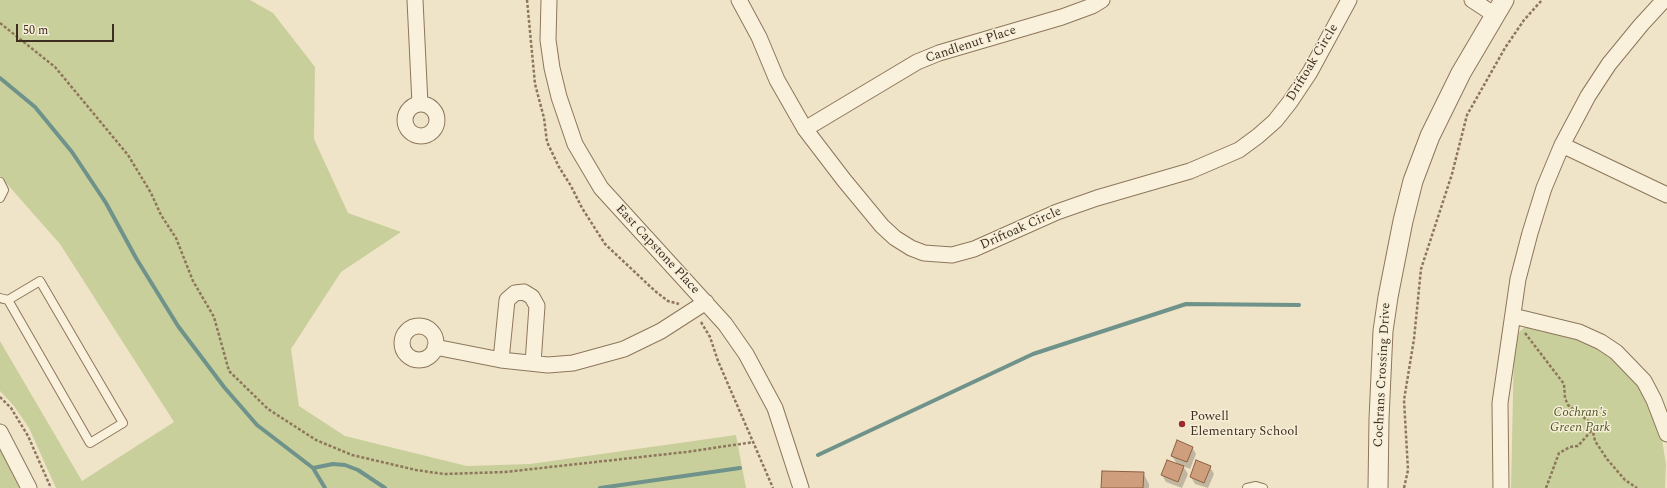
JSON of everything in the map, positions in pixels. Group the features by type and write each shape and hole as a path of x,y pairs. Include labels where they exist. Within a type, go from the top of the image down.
{"street":[{"path":"415,0 420,104"},
{"name":"East Capstone Place","path":"549,0 548,40 552,68 559,96 575,144 601,188 706,302 725,324 746,354 762,381 775,408 802,488"},
{"name":"Driftoak Circle","path":"739,0 759,37 777,80 805,129 882,226 895,238 911,248 924,253 952,255 974,250 1057,212 1098,198 1190,171 1239,150 1275,121 1290,102 1310,72 1349,0"},
{"name":"Candlenut Place","path":"805,129 917,62 1062,17 1102,0"},
{"path":"1472,0 1500,7"},
{"path":"1501,488 1500,403 1519,318 1518,279 1544,188 1562,145 1588,96 1609,64 1640,25 1664,0"},
{"name":"Cochrans Crossing Drive","path":"1378,488 1383,331 1403,221 1414,181 1430,136 1461,73 1500,7"},
{"path":"1562,145 1667,195"},
{"path":"501,360 507,300 515,293 524,292 532,297 537,306 533,364"},
{"path":"435,347 501,360 533,364 573,364 624,349 661,331 706,302"},
{"path":"1519,318 1579,332 1616,352 1644,381 1654,400 1667,434"},
{"path":"0,432 29,488"}],"lane":[{"path":"0,182 4,190 0,198"},
{"path":"40,281 123,423 90,443 4,299 40,281"},
{"path":"1247,488 1256,486 1263,488"}],"path":[{"path":"527,0 535,84 544,118 547,142 582,208 605,244 655,291 668,300 680,304 692,311 699,319 710,337 718,362 773,488"},
{"path":"1404,488 1408,470 1404,400 1414,339 1421,269 1452,174 1467,115 1505,48 1524,20 1541,0"},
{"path":"0,23 56,67 128,155 176,238 193,281 214,317 229,371 268,409 316,440 352,455 416,470 444,474 505,472 686,452 754,442"},
{"path":"1519,318 1524,331 1564,384 1565,398 1568,405 1591,423 1594,441 1625,480 1637,488"},
{"path":"0,397 11,408 28,436 51,488"},
{"path":"1546,488 1558,454 1570,447 1578,446 1592,430"}],"green space":[{"path":"0,0 250,0 273,13 315,67 314,139 348,213 401,232 341,272 291,349 299,406 345,436 467,466 530,464 736,435 746,488 56,488 29,428 14,406 0,391 0,341 82,481 174,422 60,244 0,176"},
{"name":"Cochran's Green Park","path":"1525,327 1561,332 1590,343 1616,361 1629,374 1648,400 1656,419 1662,440 1666,464 1665,488 1511,488 1514,348 1519,332"},
{"path":"0,449 19,484 21,488 0,488"}],"building":[{"path":"1177,440 1193,447 1187,462 1171,456"},
{"path":"1167,460 1184,466 1178,482 1161,475"},
{"path":"1196,460 1211,466 1204,483 1190,477"},
{"path":"1102,471 1144,472 1143,488 1101,488"}],"waterway":[{"path":"0,78 35,107 72,152 106,203 136,258 178,326 224,387 257,425 313,468 333,464 345,465 358,470 385,488"},
{"path":"818,455 1033,354 1186,304 1299,305"},
{"path":"313,468 325,488"},
{"path":"600,488 740,468"}],"place":[{"name":"Powell Elementary School","path":"1182,424"}]}
